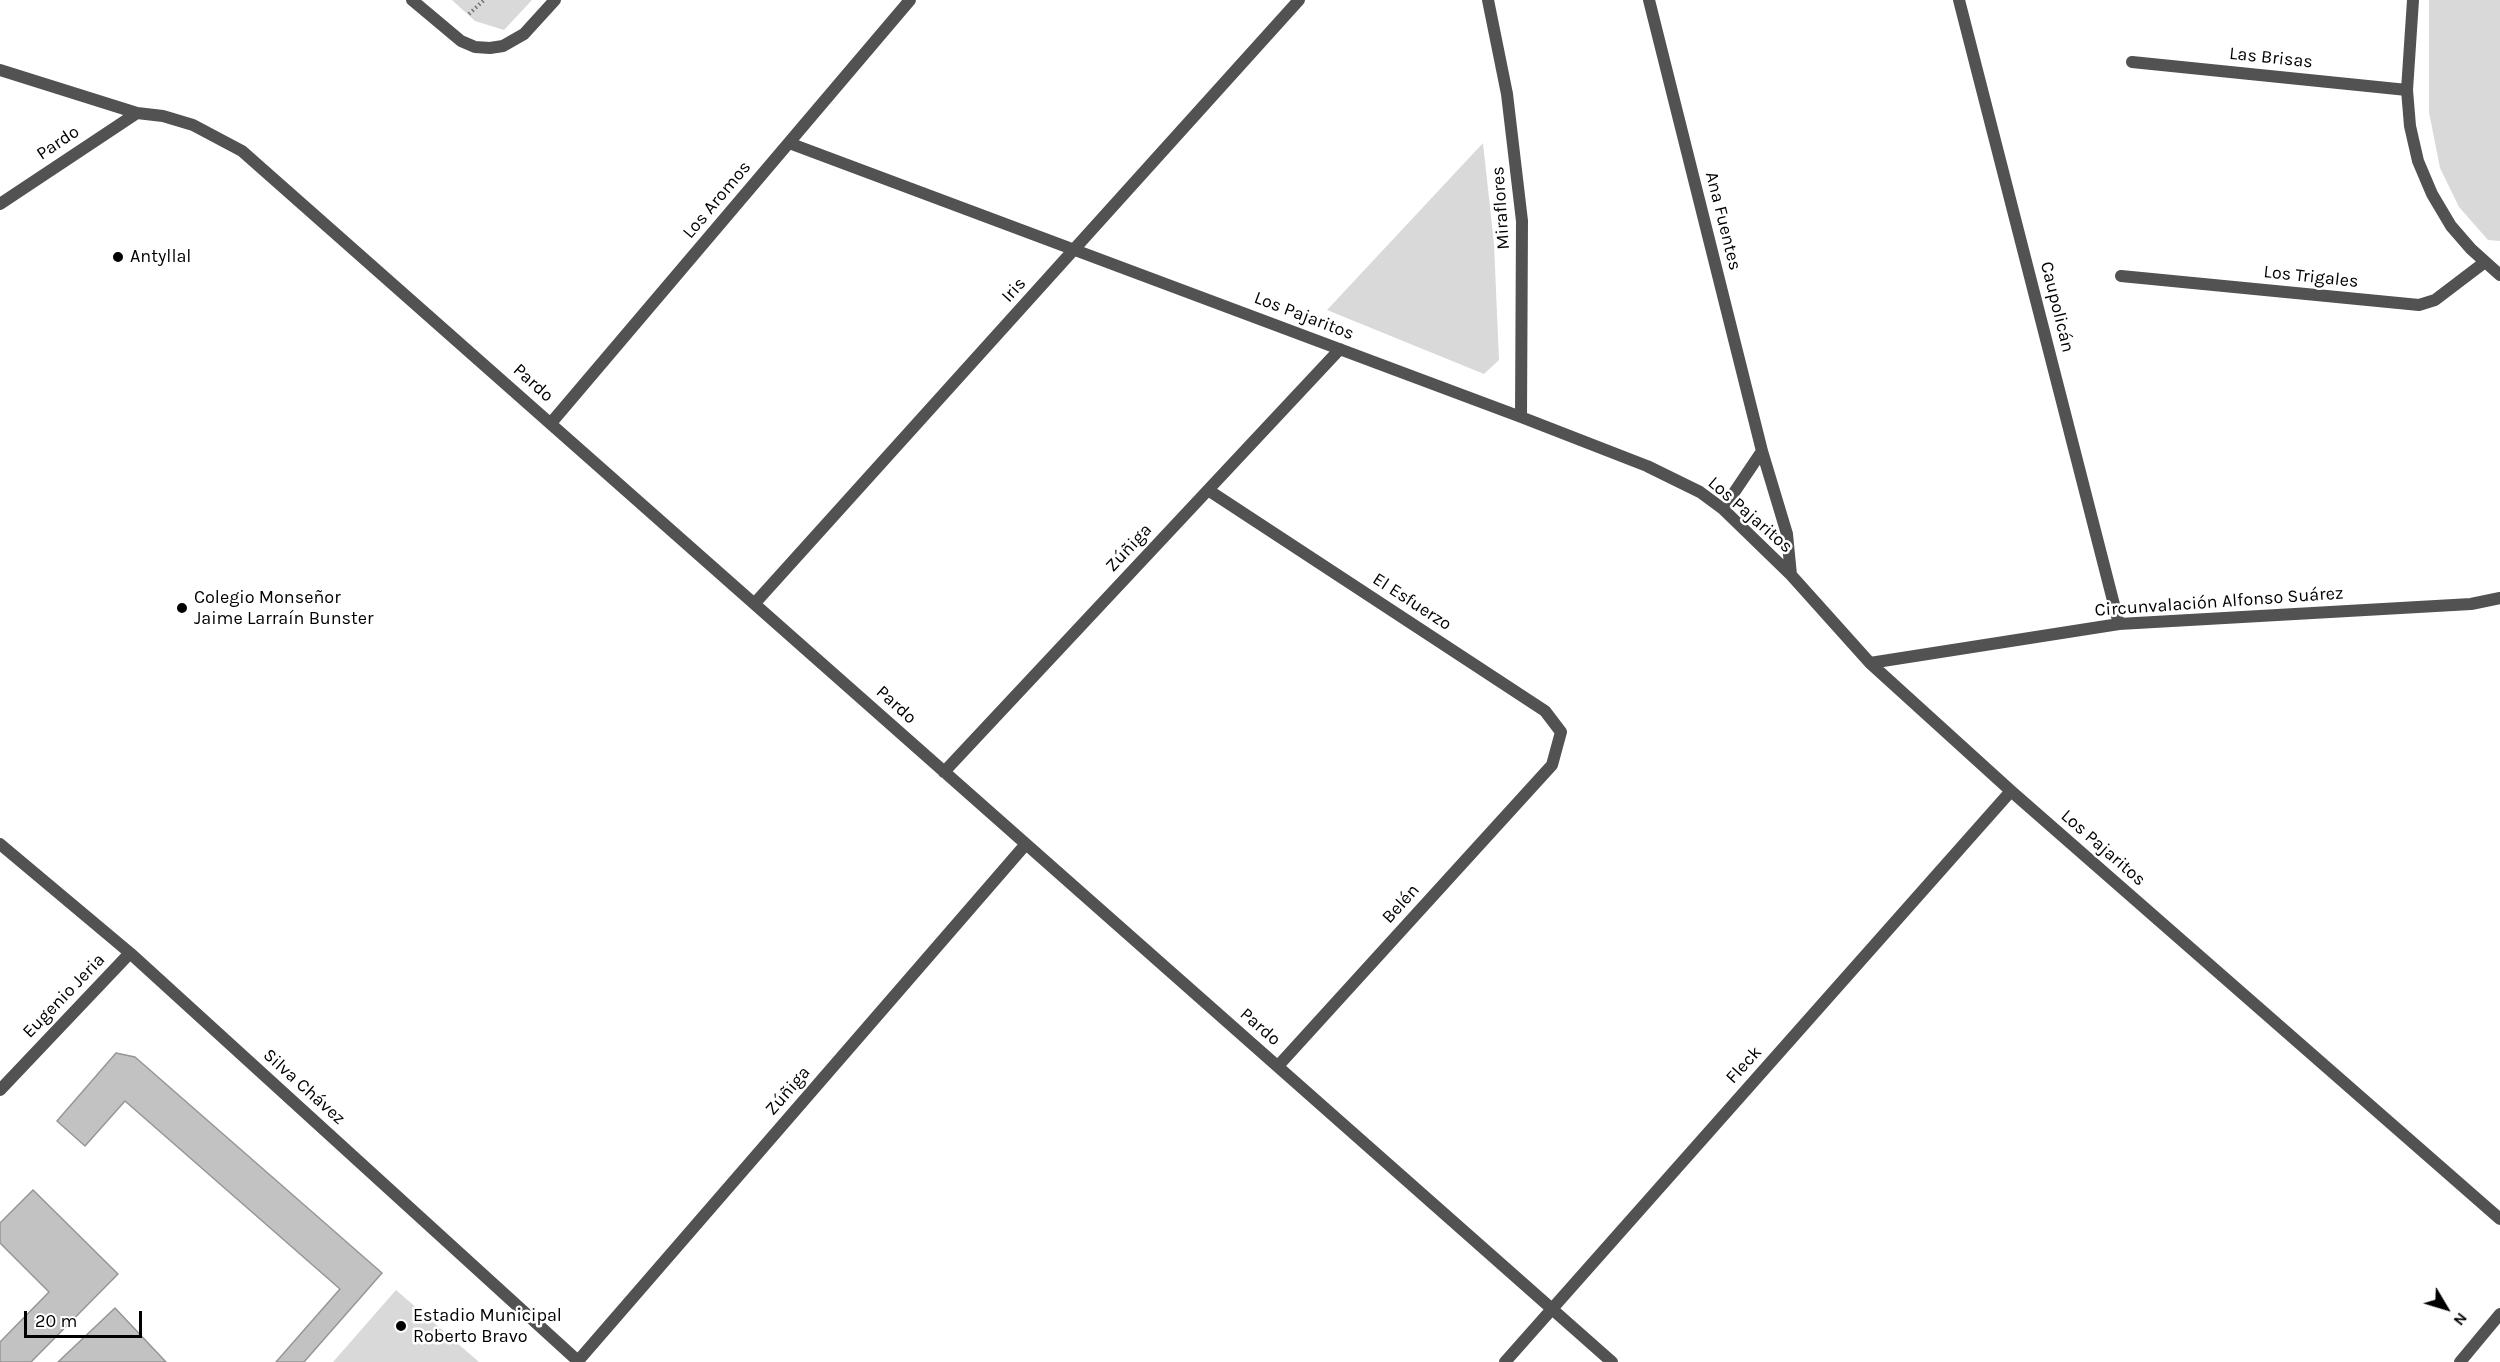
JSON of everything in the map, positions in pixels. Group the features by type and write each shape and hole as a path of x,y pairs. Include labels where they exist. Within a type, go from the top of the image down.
{"street":[{"path":"412,0 461,41 475,47 490,48 503,46 524,34 555,0"},
{"name":"Los Aromos","path":"551,423 910,0"},
{"name":"Iris","path":"755,603 1299,0"},
{"name":"Miraflores","path":"1488,0 1507,94 1522,221 1521,417"},
{"name":"Ana Fuentes","path":"1649,0 1762,451 1787,534 1791,575"},
{"name":"Caupolicán","path":"1959,0 2119,624"},
{"path":"2413,0 2407,90 2410,126 2418,161 2432,194 2451,226 2485,262 2500,274"},
{"name":"Las Brisas","path":"2132,62 2407,90"},
{"name":"Pardo","path":"0,70 136,113 163,116 193,125 242,150 1612,1362"},
{"name":"Pardo","path":"0,204 136,113"},
{"name":"Los Pajaritos","path":"789,143 1521,417 1674,477 1723,509 1791,575 1870,663 2011,791 2500,1219"},
{"name":"Los Trigales","path":"2121,276 2419,305 2436,300 2485,262"},
{"name":"Zúñiga","path":"944,772 1340,349"},
{"path":"1723,509 1762,451"},
{"name":"El Esfuerzo","path":"1208,490 1545,711 1561,732 1552,765"},
{"name":"Circunvalación Alfonso Suárez","path":"1870,663 2119,624 2471,604 2500,598"},
{"name":"Belén","path":"1278,1066 1552,765"},
{"name":"Fleck","path":"1505,1362 2011,791"},
{"name":"Silva Chávez","path":"0,844 130,953 578,1361"},
{"name":"Zúñiga","path":"578,1361 1026,844"},
{"name":"Eugenio Jeria","path":"0,1090 130,953"},
{"path":"2460,1362 2500,1314"}],"shaded area":[{"path":"452,0 532,0 504,30 475,21"},
{"path":"2429,0 2500,0 2500,241 2488,240 2459,207 2440,168 2429,112"},
{"path":"1483,143 1494,244 1499,360 1484,374 1327,310"},
{"name":"Estadio Municipal Roberto Bravo","path":"396,1290 479,1362 333,1362"}],"building":[{"path":"116,1053 135,1057 382,1273 304,1362 276,1362 340,1289 125,1101 85,1146 57,1121"},
{"path":"33,1190 118,1274 31,1362 0,1362 0,1342 49,1292 0,1243 0,1223"},
{"path":"115,1308 166,1362 58,1362"}],"place":[{"name":"Antyllal","path":"118,257"},
{"name":"Colegio Monseñor Jaime Larraín Bunster","path":"182,608"},
{"name":"Estadio Municipal Roberto Bravo","path":"401,1326"}]}
